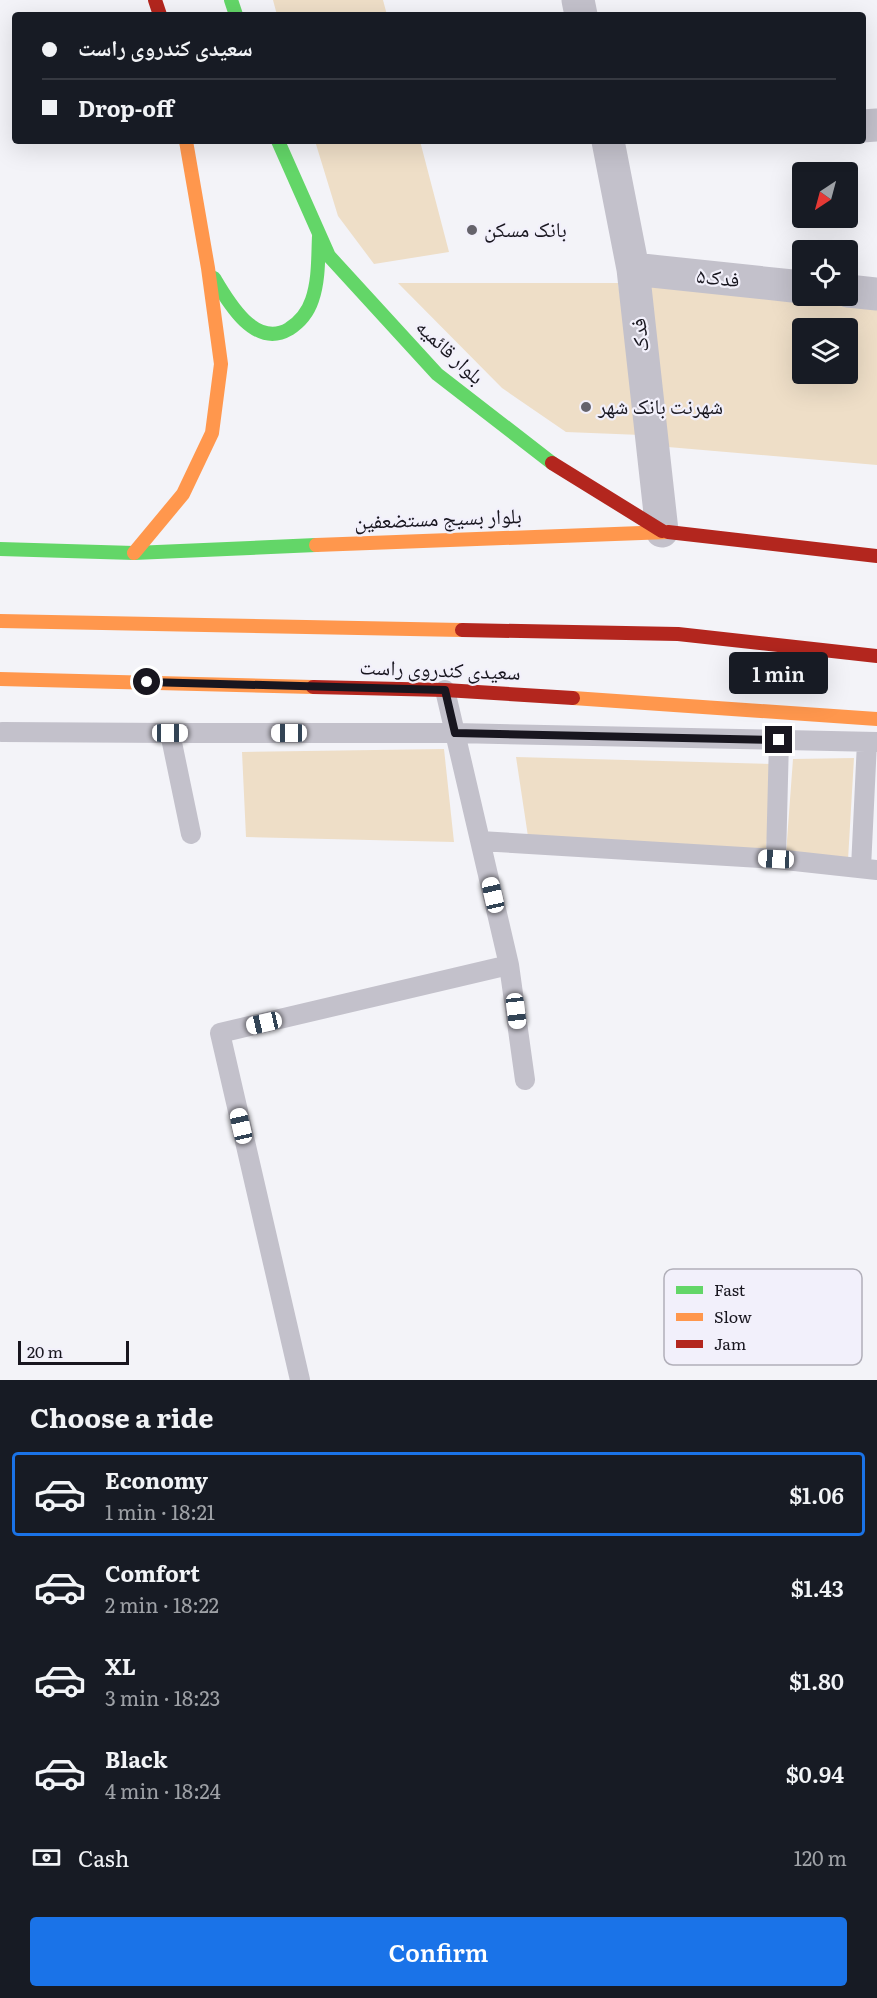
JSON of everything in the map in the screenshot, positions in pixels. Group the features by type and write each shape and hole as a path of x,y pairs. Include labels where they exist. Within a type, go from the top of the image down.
{"main road":[{"path":"134,553 183,494 212,433 221,364 208,268 187,144"},
{"name":"بلوار قائمیه","path":"279,144 329,256 437,374 546,459 662,531"},
{"path":"208,268 241,319 258,331 276,334 294,327 308,310 315,289 318,269 319,236"},
{"name":"بلوار بسیج مستضعفین","path":"0,549 134,553 662,531 877,556"},
{"path":"0,621 678,634 877,656"},
{"name":"سعیدی کندروی راست","path":"0,679 445,690 877,719"}],"street":[{"name":"فدک","path":"609,144 633,269 662,531"},
{"name":"فدک۵","path":"633,269 792,286"},
{"path":"858,292 877,294"}],"lane":[{"path":"445,690 509,965 525,1080"},
{"path":"2,732 455,733 872,742 869,869 776,859 480,841"},
{"path":"170,733 191,834"},
{"path":"776,859 779,740"},
{"path":"300,1380 220,1033 509,965"}],"shaded area":[{"path":"273,0 383,0 386,12 276,12"},
{"path":"316,144 421,144 449,252 374,264 338,216"},
{"path":"398,283 618,283 641,435 566,432 502,388"},
{"path":"648,284 792,300 792,306 850,306 877,309 877,465 668,447"},
{"path":"444,749 454,842 246,837 242,752"},
{"path":"516,757 774,764 765,859 529,843"},
{"path":"854,758 848,860 786,854 793,759"}],"traffic: fast":[{"path":"231,0 235,12"},
{"path":"279,144 329,256 437,374 552,463"},
{"path":"214,278 244,320 265,333 277,334 297,323 312,300 317,276 319,236"},
{"path":"0,549 134,553 316,545"}],"traffic: slow":[{"path":"134,553 183,494 212,433 221,364 208,268 187,144"},
{"path":"316,545 668,532"},
{"path":"0,621 462,630"},
{"path":"0,679 313,687"},
{"path":"573,698 877,719"}],"traffic: jam":[{"path":"155,0 159,12"},
{"path":"552,463 662,531"},
{"path":"668,532 877,556"},
{"path":"462,630 678,634 877,656"},
{"path":"313,687 445,690 573,698"}],"place":[{"name":"بانک مسکن","path":"472,230"},
{"name":"شهرنت بانک شهر","path":"586,407"}],"route":[{"path":"147,682 445,690 455,733 779,740"}]}
